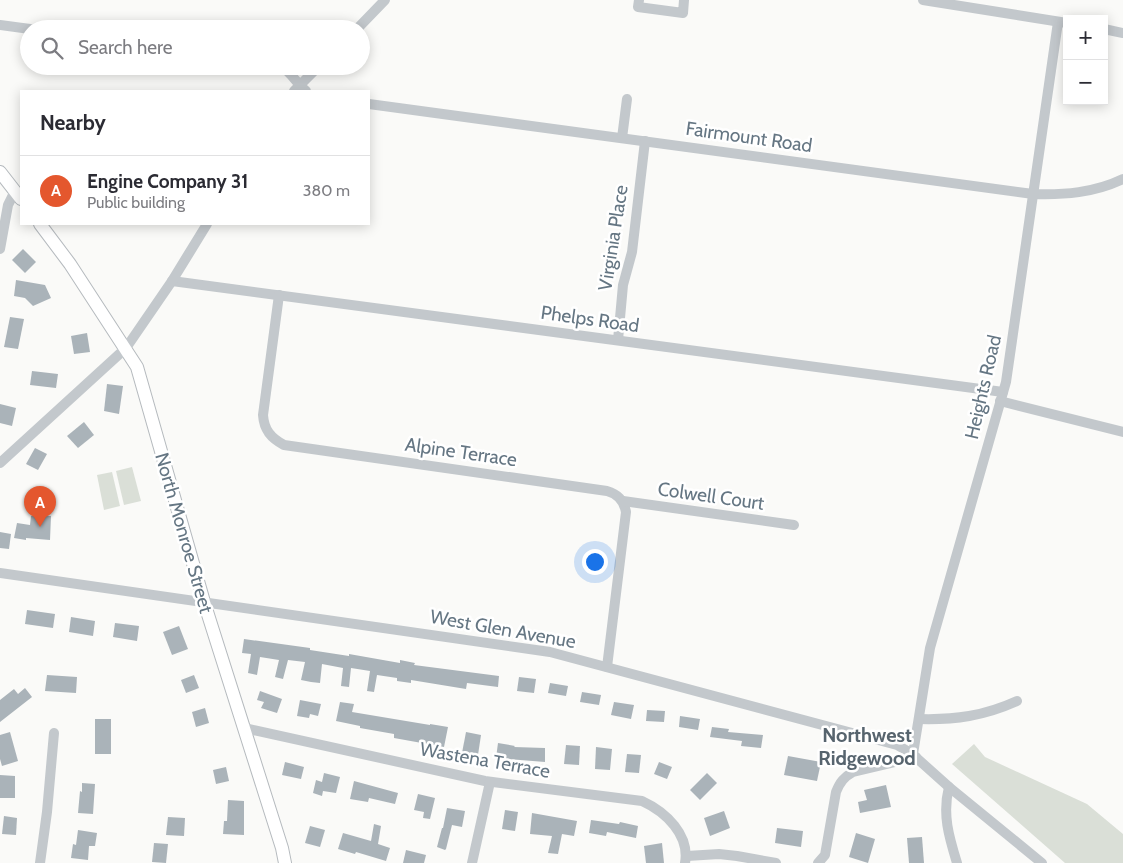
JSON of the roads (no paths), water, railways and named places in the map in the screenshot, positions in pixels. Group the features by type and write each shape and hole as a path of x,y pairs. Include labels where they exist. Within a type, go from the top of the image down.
{"main road":[{"path":"0,172 18,195"},
{"name":"North Monroe Street","path":"41,225 70,264 137,367 204,602 282,848 285,863"}],"street":[{"path":"366,20 385,0"},
{"path":"640,0 638,7 683,13 684,0"},
{"path":"923,0 1062,23"},
{"name":"Heights Road","path":"914,756 930,648 1006,382 1033,194 1062,23"},
{"path":"0,24 20,27"},
{"path":"1108,31 1123,33"},
{"path":"292,75 300,89 312,75"},
{"path":"622,138 628,99"},
{"name":"Fairmount Road","path":"370,104 1033,194 1060,195 1080,193 1098,189 1123,179"},
{"name":"Virginia Place","path":"618,340 623,284 632,252 645,141"},
{"path":"0,249 8,204 18,195"},
{"path":"0,463 126,348 172,281 206,225"},
{"name":"Phelps Road","path":"172,281 618,340 1002,397 1123,432"},
{"name":"Alpine Terrace","path":"279,295 263,415 265,427 276,441 284,445 607,491 619,496 623,502"},
{"path":"607,667 626,512 623,502"},
{"name":"Colwell Court","path":"623,502 794,525"},
{"name":"West Glen Avenue","path":"0,573 550,652 896,745 914,756 1042,863"},
{"path":"919,719 946,720 964,718 1017,701"},
{"name":"Wastena Terrace","path":"244,728 490,782 642,801 663,813 672,822 679,833 686,859"},
{"path":"40,863 54,733"},
{"path":"818,863 824,855 836,792 839,784 845,777 853,772 914,756"},
{"path":"472,863 490,782"},
{"path":"949,787 945,811 947,828 957,863"},
{"path":"686,859 719,854 776,863"}],"place":[{"name":"Engine Company 31","path":"40,527"}],"district":[{"name":"Northwest Ridgewood","path":"867,746"}]}
